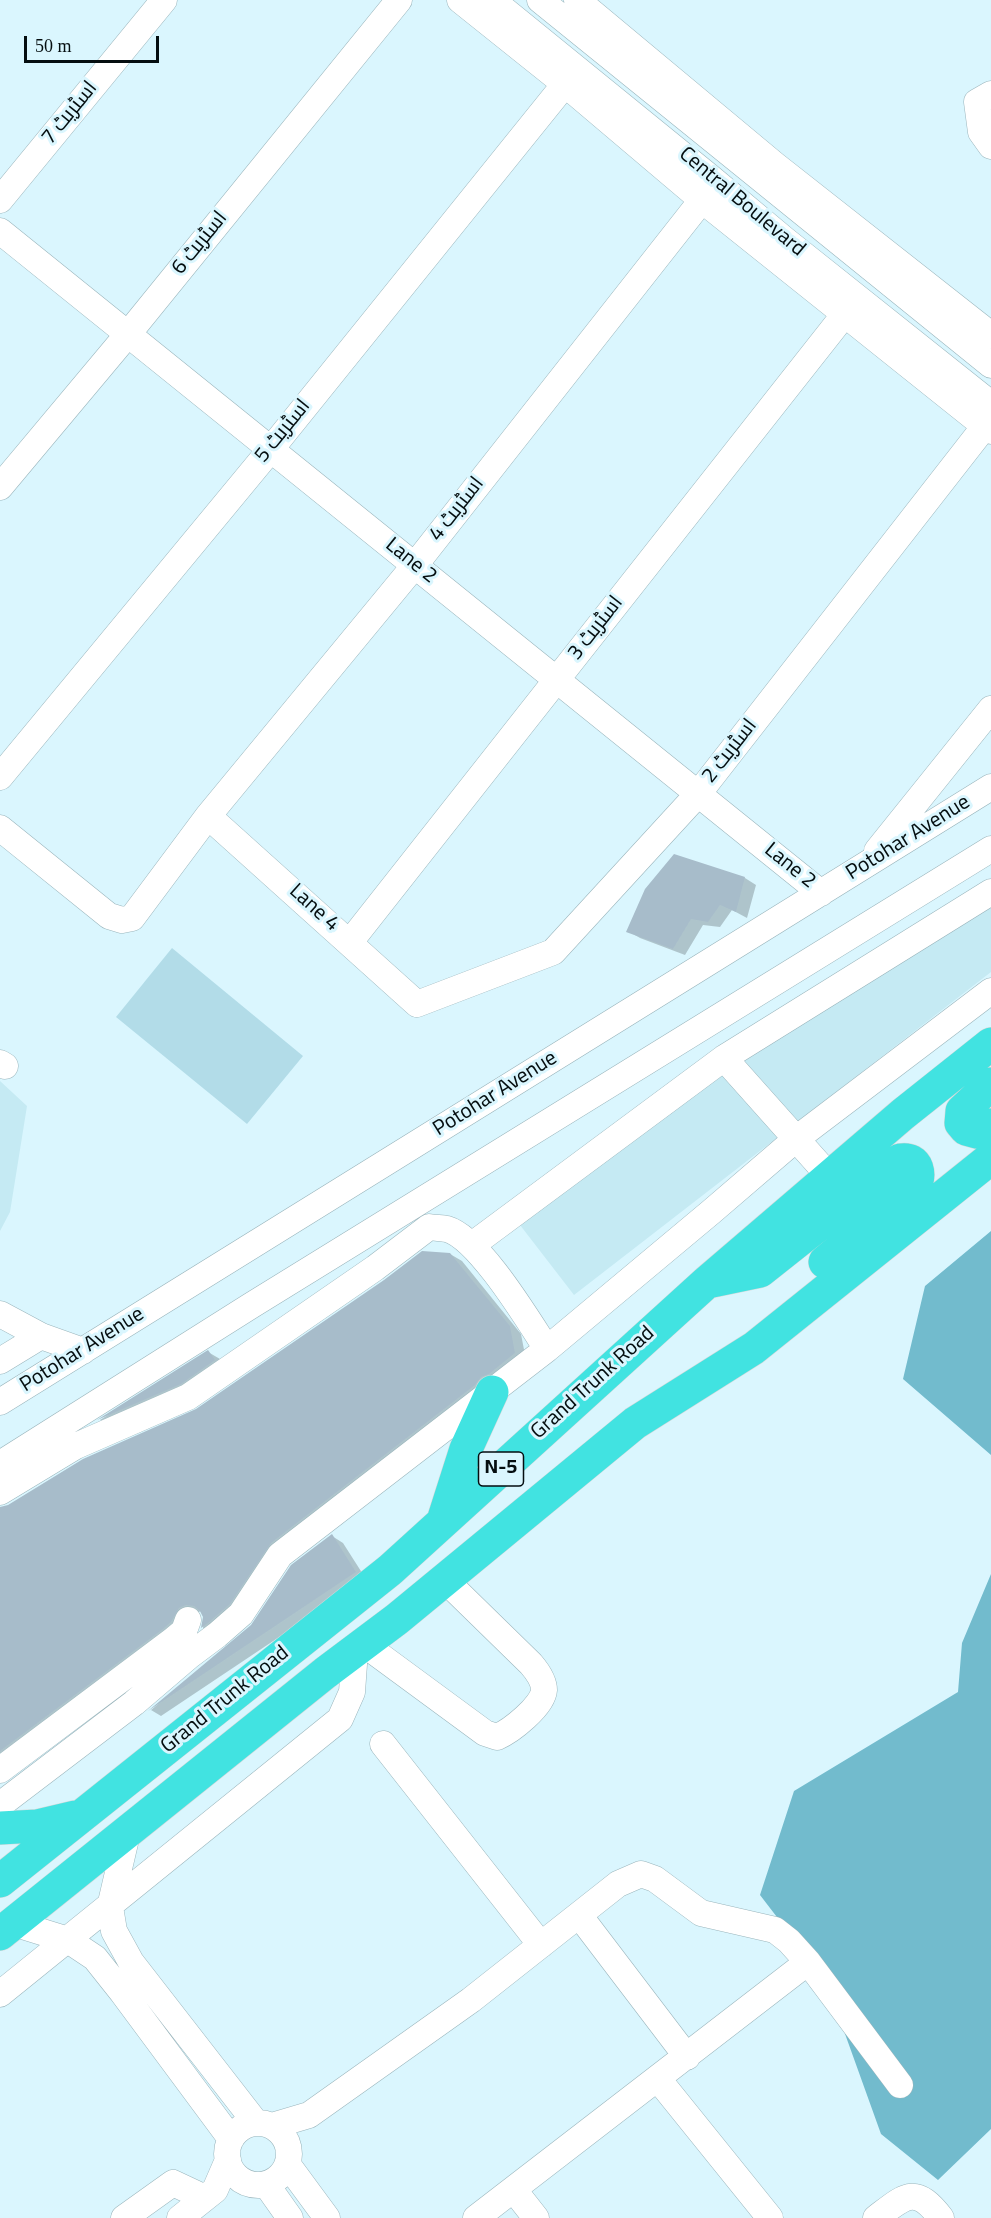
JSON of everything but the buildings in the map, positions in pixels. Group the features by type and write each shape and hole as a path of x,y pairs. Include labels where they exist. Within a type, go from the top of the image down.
{"highway":[{"name":"Grand Trunk Road","path":"0,1881 390,1570 707,1282 903,1114 991,1044"},
{"path":"991,1084 962,1111 961,1123 966,1129 977,1132 991,1125"},
{"name":"Grand Trunk Road","path":"6,1929 360,1647 635,1423 754,1348 991,1158"},
{"path":"707,1282 760,1271 900,1160 907,1159 914,1162 919,1170 918,1181 914,1189 789,1292 754,1348"},
{"path":"442,1523 466,1449 492,1392"},
{"path":"0,1828 37,1826 84,1815"}],"street":[{"name":"اسٹریٹ 7","path":"0,200 164,0"},
{"name":"اسٹریٹ 6","path":"0,487 128,334 399,0"},
{"path":"460,0 565,84 702,200 778,248 844,315 989,420"},
{"name":"Central Boulevard","path":"540,0 730,140 991,364"},
{"name":"Central Boulevard","path":"500,2 711,178 778,248 989,420"},
{"path":"591,4 730,140 991,335"},
{"name":"اسٹریٹ 5","path":"0,777 271,449 565,84"},
{"path":"991,94 977,102 981,132 991,146"},
{"name":"اسٹریٹ 4","path":"0,828 109,916 122,920 132,918 208,816 415,565 702,200"},
{"name":"Lane 2","path":"0,231 821,893"},
{"name":"اسٹریٹ 3","path":"350,942 844,315"},
{"name":"اسٹریٹ 2","path":"417,1004 553,952 698,794 989,420"},
{"path":"863,868 991,709"},
{"name":"Potohar Avenue","path":"0,1402 991,787"},
{"name":"Lane 4","path":"208,816 417,1004"},
{"path":"0,1464 252,1305 991,849"},
{"path":"472,1245 724,1058 991,892"},
{"path":"0,1805 134,1703 241,1614 280,1555 547,1348 796,1139 991,991"},
{"path":"724,1058 831,1178"},
{"path":"0,1492 75,1446 188,1396 375,1268 429,1227 449,1229 472,1245 516,1301 547,1348"},
{"path":"0,1314 41,1336 82,1351"},
{"path":"0,1361 41,1336"},
{"path":"0,1994 340,1719 352,1692 360,1647 485,1733 497,1737 520,1723 542,1697 544,1688 539,1675 531,1664 444,1579"},
{"path":"0,1770 172,1641 184,1631 188,1620"},
{"path":"383,1744 541,1945"},
{"path":"128,1830 110,1907 114,1931 131,1962 264,2125 284,2137 289,2158 327,2218"},
{"path":"210,2194 230,2150 246,2126 264,2125 309,2115 471,2000 618,1884 641,1874 655,1879 701,1913 775,1930 789,1941 808,1962 900,2085"},
{"path":"579,1915 687,2057"},
{"path":"6,1929 68,1940 95,1958 129,2001 230,2150 236,2176 255,2183 290,2218"},
{"path":"476,2218 808,1962"},
{"path":"658,2079 770,2218"},
{"path":"180,2218 210,2194 255,2183 283,2173 309,2115"},
{"path":"124,2218 173,2183 210,2194"},
{"path":"514,2190 536,2218"},
{"path":"876,2218 898,2201 911,2196 930,2203 941,2218"}],"shaded area":[{"path":"991,880 991,972 574,1295 520,1225 628,1134"},
{"path":"172,948 303,1056 247,1124 116,1017"},
{"path":"0,1081 27,1106 10,1212 0,1231"},
{"path":"991,1231 991,1455 903,1379 925,1286"},
{"path":"991,1574 991,2129 938,2180 881,2134 826,1981 760,1895 794,1791 958,1692 962,1643"}]}
